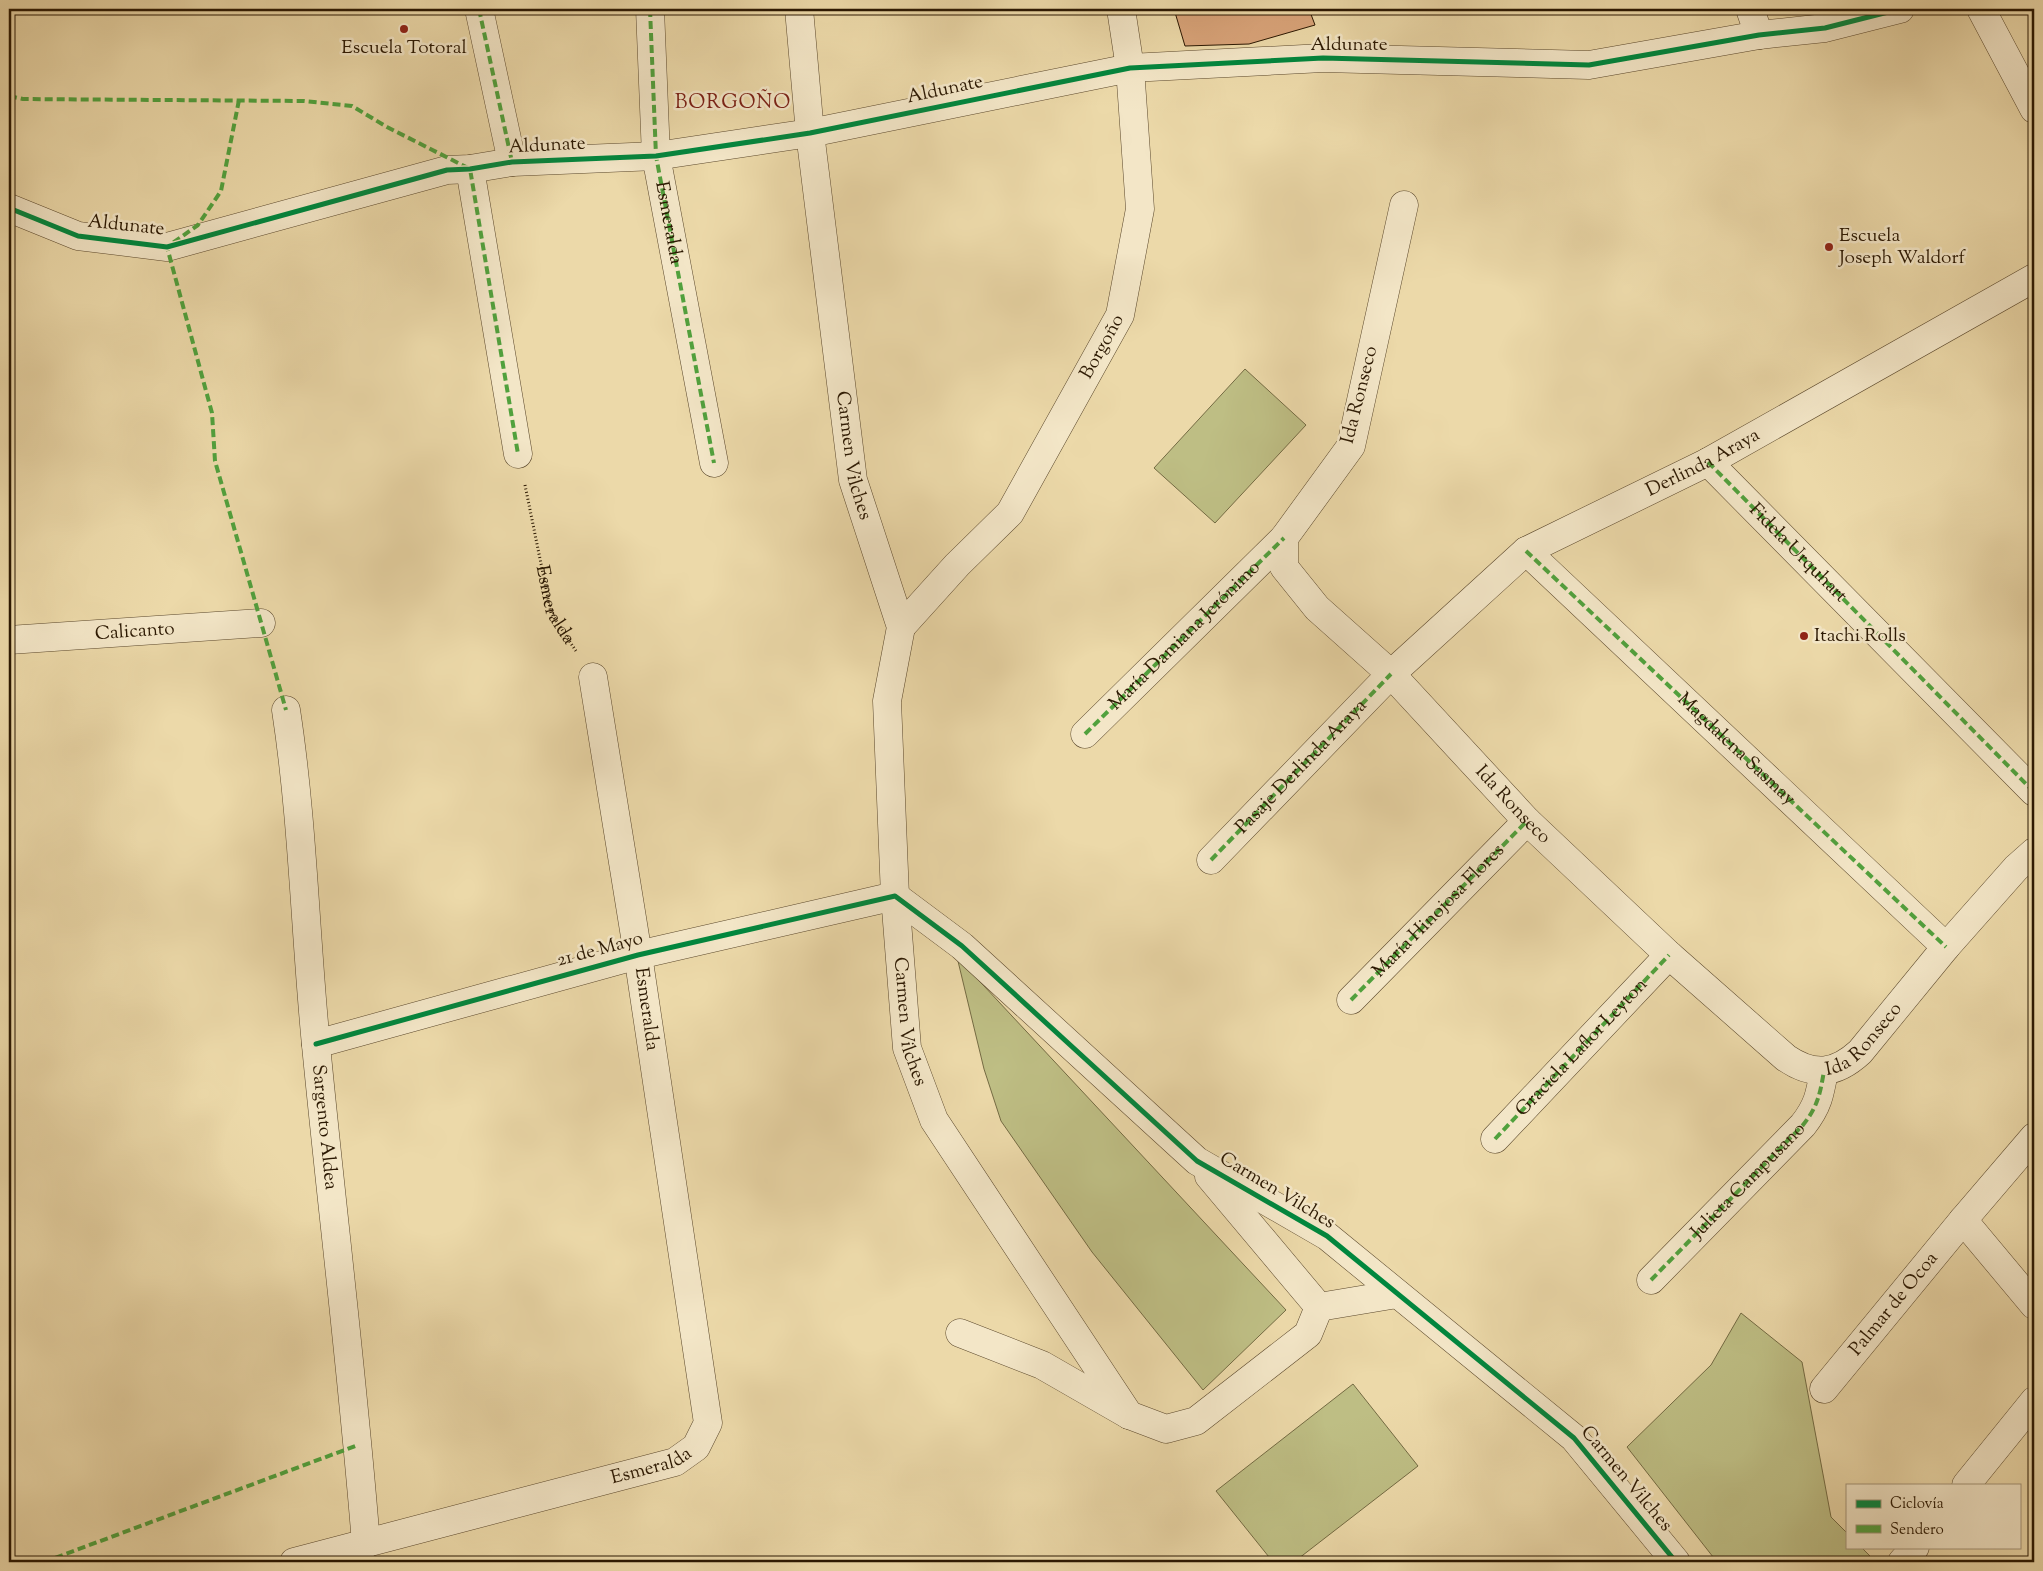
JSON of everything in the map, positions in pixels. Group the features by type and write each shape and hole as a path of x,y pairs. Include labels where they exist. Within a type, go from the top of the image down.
{"street":[{"path":"479,9 512,162"},
{"name":"Esmeralda","path":"650,9 656,156 714,463"},
{"name":"Carmen Vilches","path":"799,9 810,133 853,480 901,627 887,701 895,896 907,1048 934,1120 1129,1415"},
{"name":"Borgoño","path":"901,627 957,565 1010,513 1120,315 1140,209 1130,68 1121,9"},
{"path":"1750,9 1759,36"},
{"name":"Aldunate","path":"9,208 78,236 167,247 447,170 470,169 512,162 656,156 810,133 1130,68 1323,58 1588,65 1759,36 1825,28 1900,9"},
{"path":"1981,9 2034,109"},
{"path":"470,169 518,454"},
{"name":"Ida Ronseco","path":"1404,205 1351,446 1284,538 1284,568 1317,608 1391,674 1527,821 1669,955 1797,1066 1810,1070 1824,1071 1838,1068 1860,1052 1946,947 2016,868 2034,852"},
{"name":"Derlinda Araya","path":"1391,674 1526,551 1708,462 2034,278"},
{"name":"Fidela Urquhart","path":"1708,462 2034,792"},
{"name":"María Damiana Jerónimo","path":"1085,734 1284,538"},
{"name":"Magdalena Sasmay","path":"1526,551 1946,947"},
{"name":"Calicanto","path":"9,640 261,623"},
{"name":"Pasaje Derlinda Araya","path":"1211,860 1391,674"},
{"name":"Esmeralda","path":"294,1562 676,1462 696,1447 708,1423 638,955 593,677"},
{"name":"Sargento Aldea","path":"286,710 294,764 316,1044 358,1445 366,1544"},
{"name":"María Hinojosa Flores","path":"1351,1000 1527,821"},
{"name":"Carmen Vilches","path":"895,896 962,946 1197,1161 1319,1306"},
{"name":"21 de Mayo","path":"316,1044 638,955 895,896"},
{"name":"Graciela Laflor Leyton","path":"1495,1139 1669,955"},
{"name":"Julieta Campusano","path":"1651,1280 1803,1124 1819,1099 1824,1071"},
{"name":"Palmar de Ocoa","path":"1824,1389 2034,1137"},
{"name":"Carmen Vilches","path":"1197,1161 1327,1236 1574,1438 1676,1562"},
{"path":"1963,1220 2034,1305"},
{"path":"960,1333 1042,1364 1129,1415 1166,1429 1196,1421 1308,1334 1319,1306 1397,1294"},
{"path":"1967,1484 2034,1401"},
{"path":"1902,1562 1913,1548"}],"green space":[{"path":"1245,369 1306,425 1215,523 1154,468"},
{"path":"957,957 1286,1310 1203,1390 1092,1252 1001,1121 984,1069"},
{"path":"1741,1313 1802,1362 1831,1517 1846,1532 1846,1548 1862,1548 1876,1562 1717,1562 1627,1447 1711,1365"},
{"path":"1353,1384 1418,1466 1294,1562 1273,1562 1216,1491"}],"building":[{"path":"1174,9 1309,9 1315,25 1249,44 1185,46"}],"marked path":[{"path":"479,9 512,162"},
{"path":"650,9 656,156 714,463"},
{"path":"9,96 23,99 304,101 352,106 387,127 470,169 518,454"},
{"path":"239,100 221,191 198,225 167,247 212,413 215,461 286,710"},
{"path":"1708,462 2034,792"},
{"path":"1085,734 1284,538"},
{"path":"1526,551 1946,947"},
{"path":"1211,860 1391,674"},
{"path":"1351,1000 1527,821"},
{"path":"1495,1139 1669,955"},
{"path":"1651,1280 1803,1125 1818,1100 1824,1071"},
{"path":"44,1562 358,1445"}],"cycle path":[{"path":"9,208 78,236 167,247 447,170 470,169 512,162 656,156 810,133 1130,68 1323,58 1589,65 1759,35 1825,28 1900,9"},
{"path":"316,1044 638,955 895,896 962,946 1197,1161 1327,1236 1574,1438 1676,1562"}],"place":[{"name":"Escuela Totoral","path":"404,29"},
{"name":"Escuela Joseph Waldorf","path":"1829,247"},
{"name":"Itachi Rolls","path":"1804,636"}],"district":[{"name":"BORGOÑO","path":"733,103"}]}
